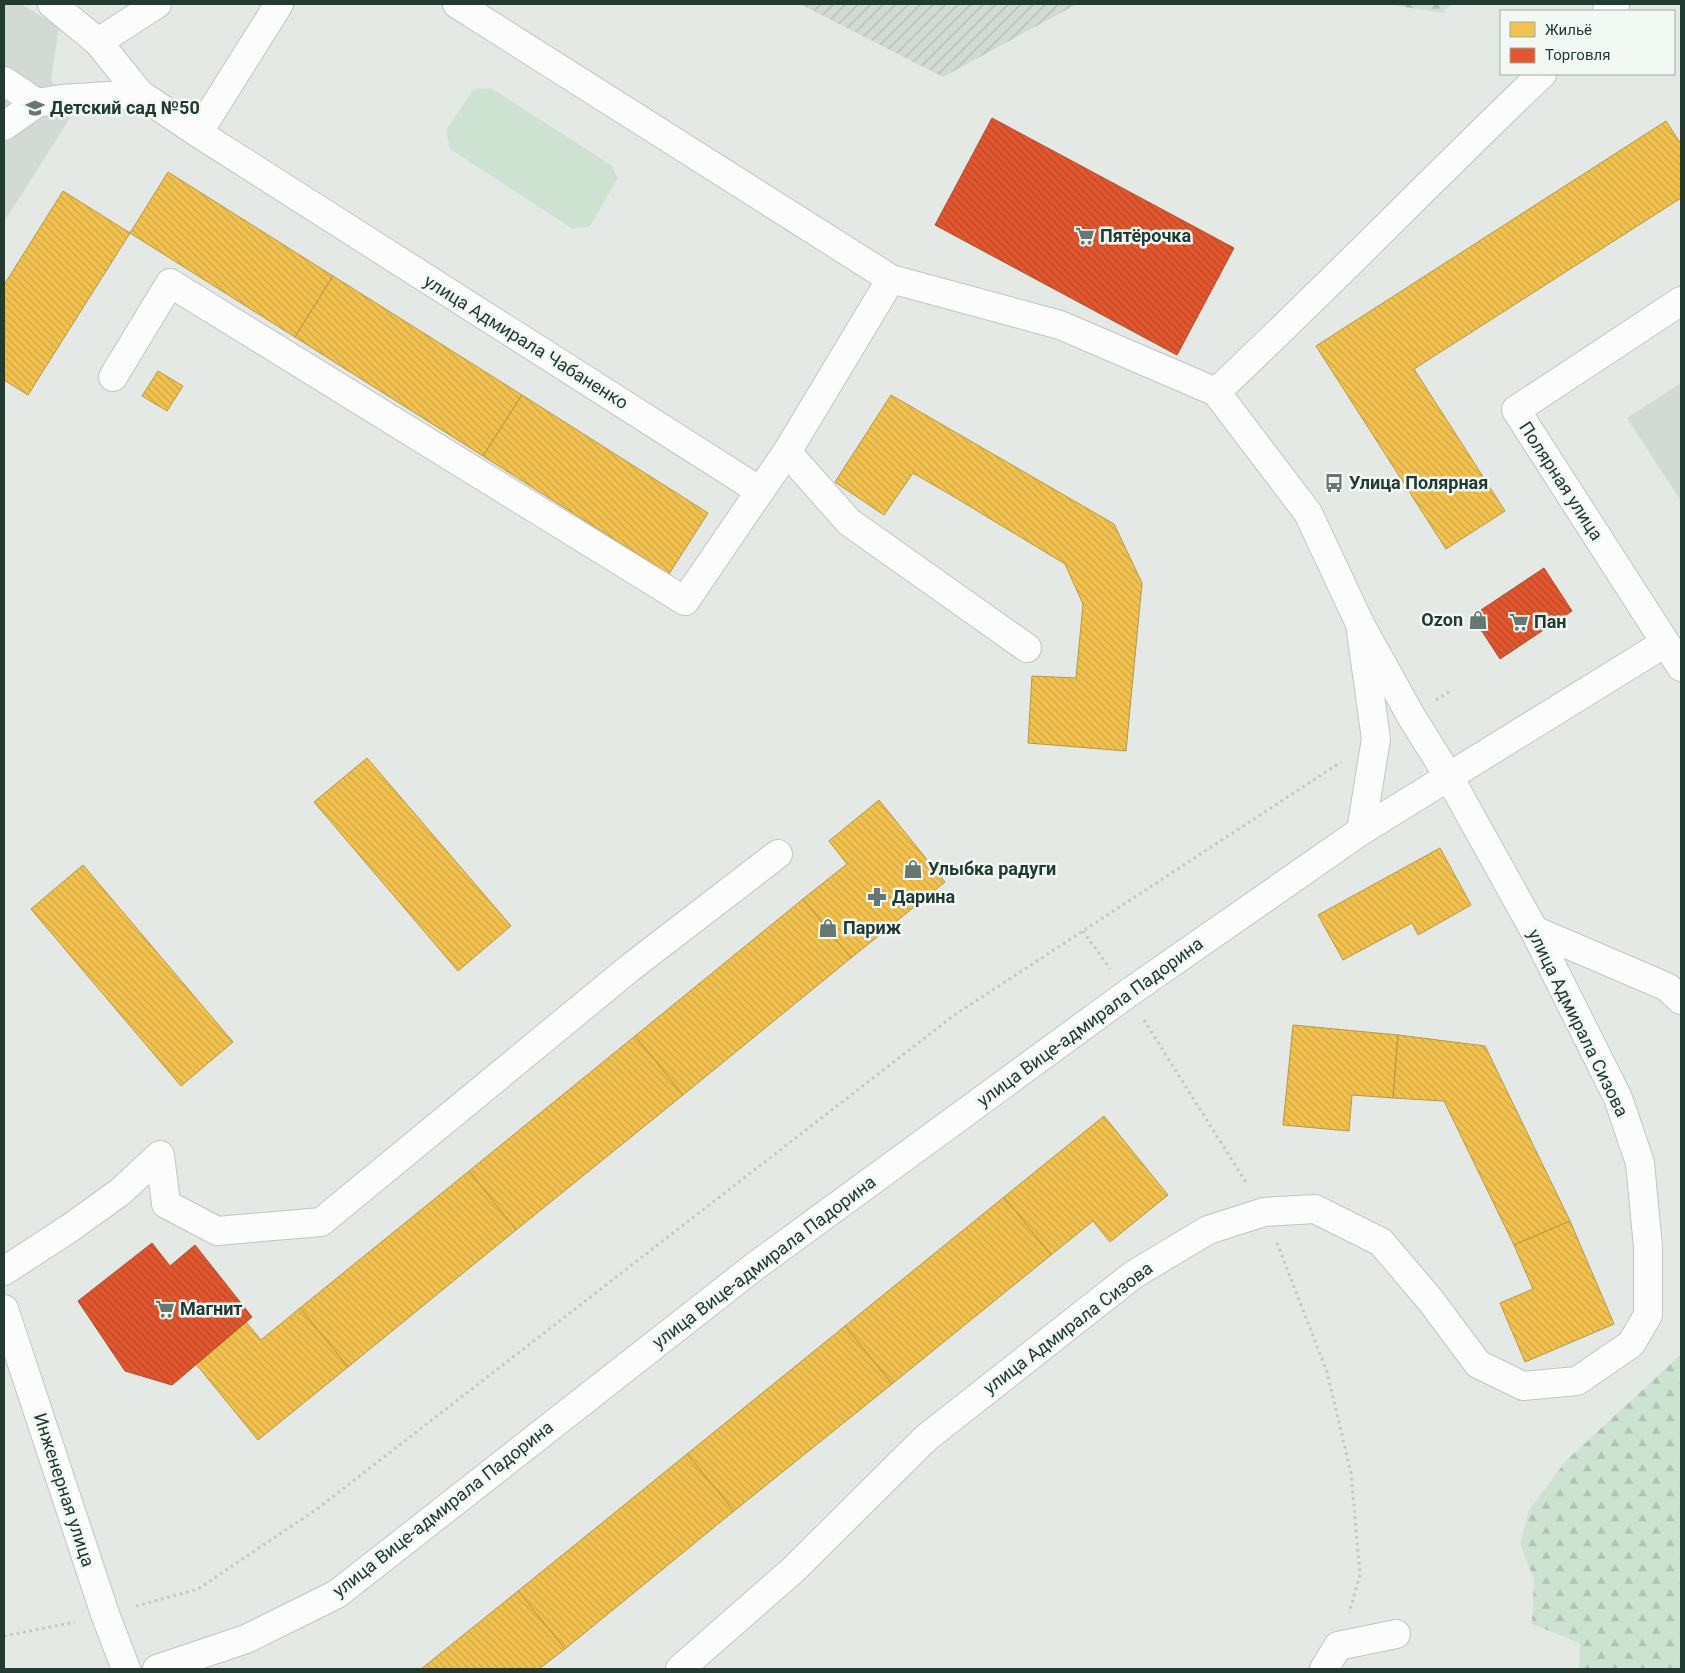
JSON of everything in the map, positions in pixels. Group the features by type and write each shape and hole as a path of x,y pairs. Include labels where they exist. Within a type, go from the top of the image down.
{"street":[{"name":"улица Адмирала Чабаненко","path":"52,4 98,42 140,94 198,133 760,491"},
{"path":"98,42 157,4"},
{"path":"198,133 279,4"},
{"path":"457,4 891,280 1060,325 1216,392 1308,513 1360,624 1411,716 1449,777"},
{"path":"1216,392 1290,323 1485,128 1541,75"},
{"path":"4,81 37,103"},
{"path":"4,126 37,103 61,99 140,94"},
{"path":"112,377 170,283 685,601 787,452 891,280"},
{"name":"Полярная улица","path":"1681,302 1516,410 1681,667"},
{"path":"787,452 849,522 1027,648"},
{"path":"1360,624 1376,738 1361,831"},
{"path":"1361,831 1666,643"},
{"name":"улица Адмирала Сизова","path":"680,1669 793,1570 926,1438 1133,1275 1208,1230 1264,1212 1315,1209 1381,1242 1431,1301 1478,1364 1523,1386 1577,1381 1631,1344 1648,1316 1648,1247 1640,1163 1618,1098 1534,930 1449,777"},
{"name":"улица Вице-адмирала Падорина","path":"157,1669 246,1638 337,1594 754,1267 1127,994 1361,831"},
{"path":"120,1192 166,1204 217,1231 320,1222 631,967 778,854"},
{"path":"1534,930 1667,987 1681,1000"},
{"path":"4,1271 70,1228 120,1192 160,1155 166,1204"},
{"name":"Инженерная улица","path":"4,1309 105,1614 126,1669"},
{"path":"1324,1669 1338,1646 1396,1634"}],"path":[{"path":"1411,716 1450,691"},
{"path":"4,1636 78,1622 198,1589 317,1509 953,1016 1376,738"},
{"path":"1083,931 1127,994 1264,1212 1327,1372 1351,1473 1360,1575 1338,1646"}],"shaded area":[{"name":"Детский сад №50","path":"4,4 21,4 59,27 51,79 70,118 4,222"},
{"path":"800,4 1077,4 943,77"},
{"path":"1681,383 1681,501 1627,418"}],"green space":[{"path":"1385,4 1451,4 1443,13"},
{"path":"491,88 611,165 618,178 590,226 573,229 450,149 446,130 474,89"},
{"path":"1681,1354 1681,1669 1579,1669 1580,1643 1532,1624 1534,1579 1520,1544 1529,1510 1566,1461"}],"building: Жильё":[{"path":"1666,121 1681,144 1681,198 1414,369 1505,511 1446,549 1316,346"},
{"path":"168,172 333,276 295,337 130,233"},
{"path":"63,191 130,233 28,395 4,380 4,285"},
{"path":"333,276 522,395 483,456 295,337"},
{"path":"158,371 183,386 167,411 142,396"},
{"path":"522,395 708,513 669,574 483,456"},
{"path":"891,395 1114,524 1142,583 1126,751 1028,743 1032,676 1076,678 1083,604 1065,564 913,473 884,515 835,482"},
{"path":"367,758 511,926 458,971 314,802"},
{"path":"879,800 945,882 851,958 803,899 847,864 829,841"},
{"path":"1440,848 1471,905 1418,935 1412,923 1343,960 1318,915"},
{"path":"83,865 233,1042 181,1086 31,909"},
{"path":"803,899 851,958 683,1095 635,1036"},
{"path":"1293,1025 1398,1035 1393,1098 1352,1095 1349,1131 1283,1125"},
{"path":"1398,1035 1485,1046 1570,1221 1514,1245 1444,1101 1393,1098"},
{"path":"635,1036 683,1095 516,1230 469,1171"},
{"path":"1104,1116 1168,1195 1110,1242 1093,1221 1051,1255 1004,1197"},
{"path":"469,1171 516,1230 348,1367 300,1308"},
{"path":"1004,1197 1051,1255 892,1384 845,1326"},
{"path":"1570,1221 1614,1324 1525,1362 1500,1303 1533,1289 1514,1245"},
{"path":"300,1308 348,1367 258,1440 196,1364 246,1322 261,1340"},
{"path":"845,1326 892,1384 734,1511 687,1454"},
{"path":"687,1454 734,1511 565,1649 518,1591"},
{"path":"518,1591 565,1649 539,1669 421,1669"}],"building: Торговля":[{"name":"Пятёрочка","path":"992,118 1234,248 1177,355 935,225"},
{"path":"1544,568 1572,611 1500,659 1472,616"},
{"name":"Магнит","path":"152,1243 170,1266 195,1245 252,1317 172,1385 125,1371 78,1301"}],"place":[{"name":"Детский сад №50","path":"35,108"},
{"name":"Пятёрочка","path":"1085,236"},
{"name":"Улица Полярная","path":"1334,483"},
{"name":"Ozon","path":"1478,620"},
{"name":"Пан","path":"1519,622"},
{"name":"Улыбка радуги","path":"913,869"},
{"name":"Дарина","path":"877,897"},
{"name":"Париж","path":"828,928"},
{"name":"Магнит","path":"165,1309"}]}
